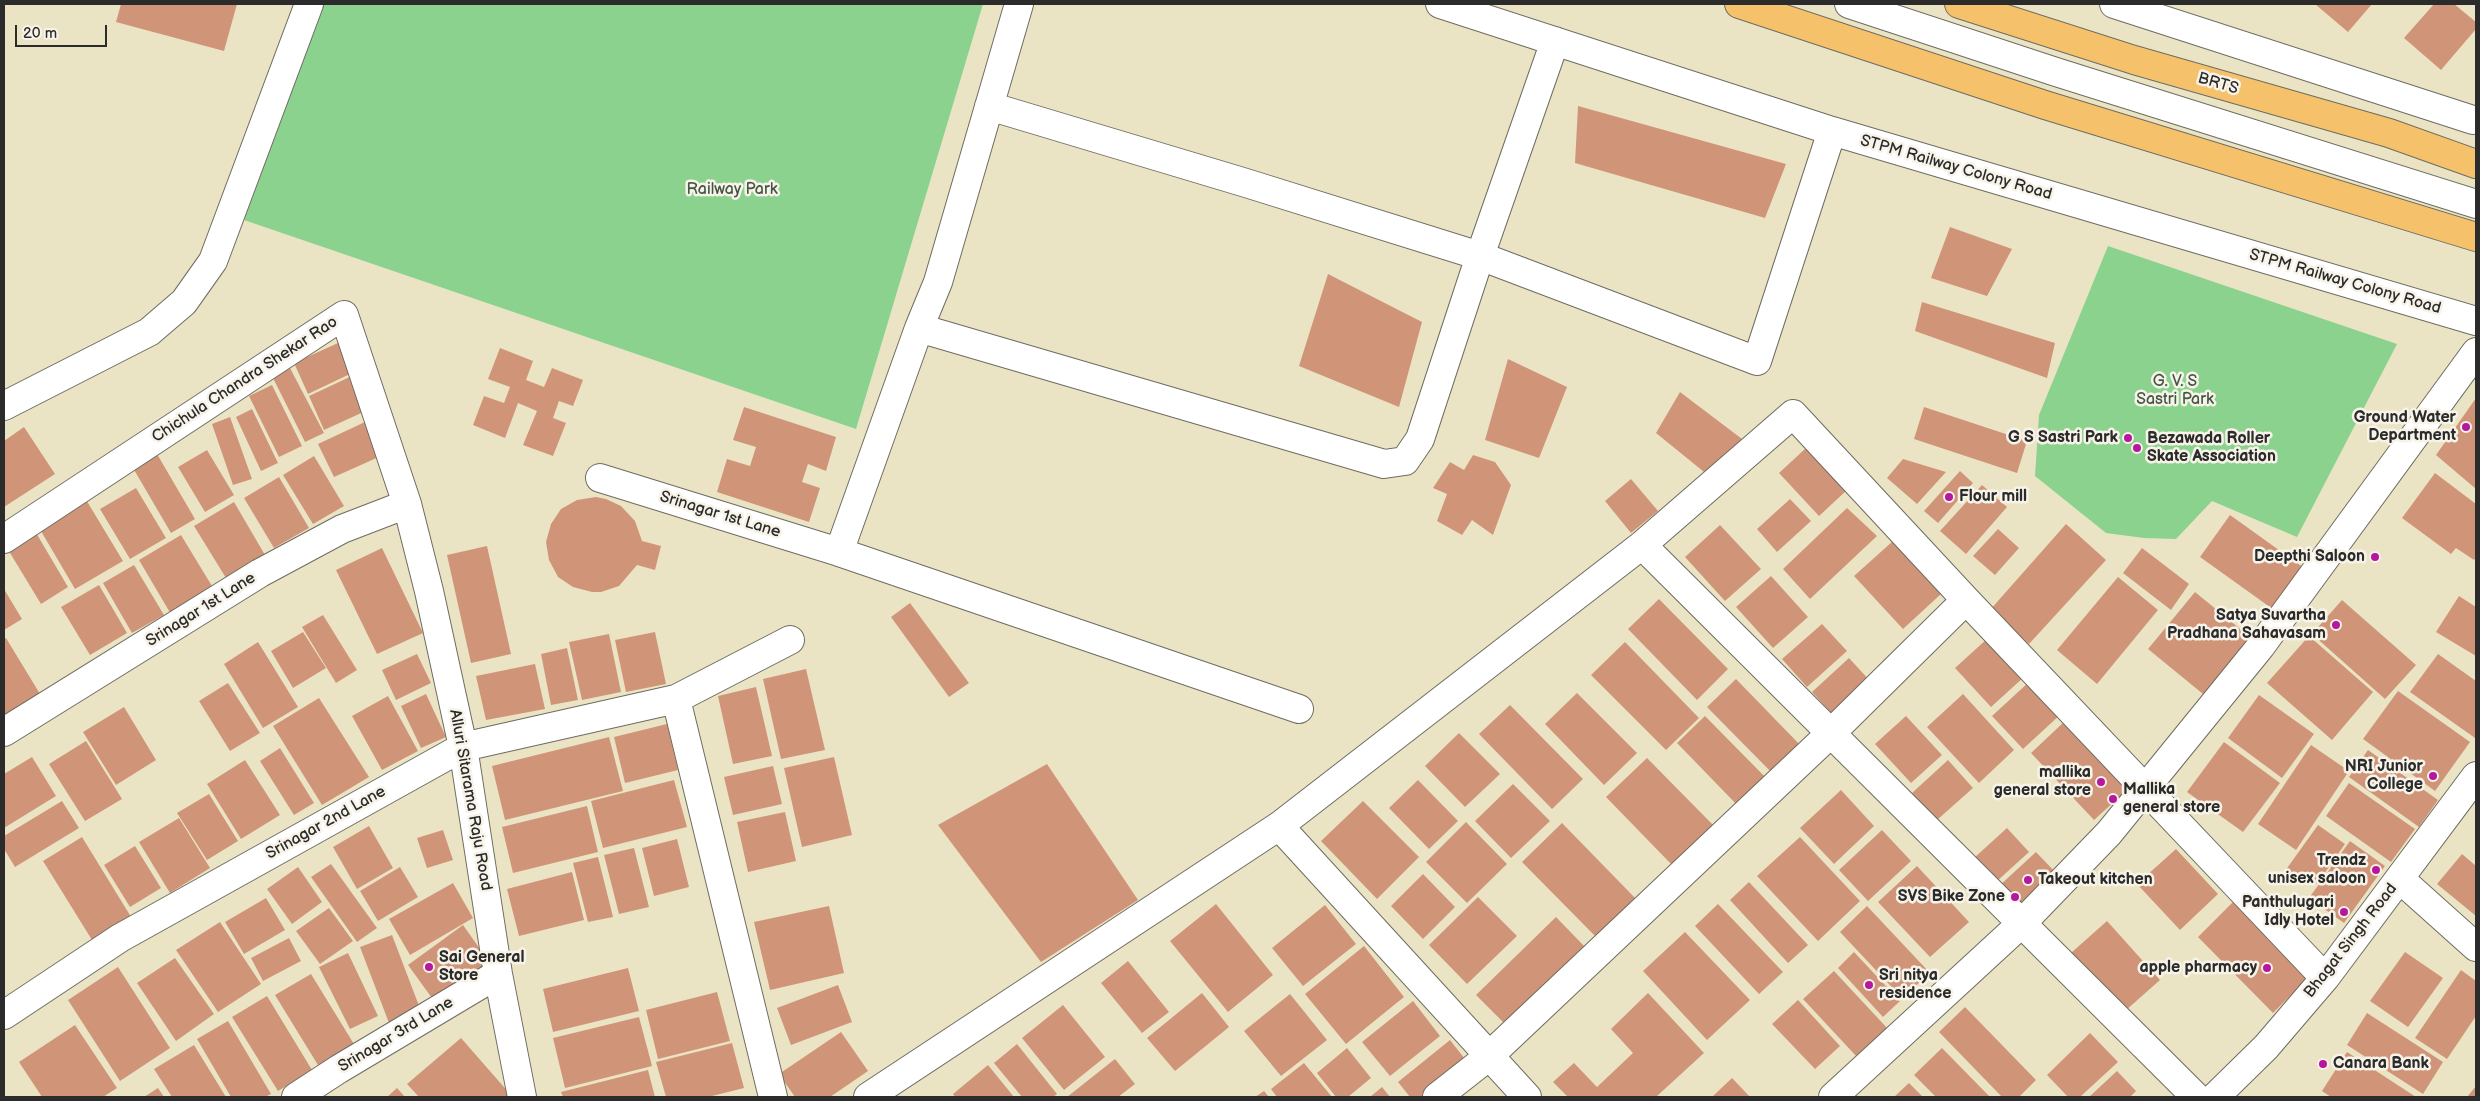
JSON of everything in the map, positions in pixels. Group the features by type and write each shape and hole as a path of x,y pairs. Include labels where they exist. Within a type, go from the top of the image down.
{"main road":[{"path":"1739,4 2045,105 2476,237"},
{"name":"BRTS","path":"1972,6 2134,60 2389,133 2476,164"}],"street":[{"path":"4,406 149,332 184,302 213,261 309,4"},
{"path":"839,552 919,328 938,282 1019,4"},
{"name":"STPM Railway Colony Road","path":"1440,4 1832,131 2476,321"},
{"path":"1849,4 2056,72 2476,204"},
{"path":"2114,4 2473,120"},
{"path":"919,328 1384,464 1405,461 1420,440 1480,256 1555,41"},
{"path":"989,106 1480,256 1758,361 1832,131"},
{"name":"Chichula Chandra Shekar Rao","path":"4,539 344,315 407,504"},
{"path":"1833,1097 2022,923 2109,833 2147,789 2261,646 2476,352"},
{"path":"868,1097 1279,826 1642,545 1793,414 1966,600 2325,978"},
{"name":"Srinagar 1st Lane","path":"600,478 839,552 1299,709"},
{"name":"Srinagar 1st Lane","path":"4,732 260,573 342,529 407,504"},
{"name":"Alluri Sitarama Raju Road","path":"407,504 463,747 498,974 522,1097"},
{"path":"1642,545 2196,1097"},
{"path":"1437,1097 1488,1057 1830,734 1966,600"},
{"path":"773,1097 676,699 790,640"},
{"name":"Srinagar 2nd Lane","path":"4,1016 120,938 463,747 676,699"},
{"name":"Bhagat Singh Road","path":"2215,1097 2266,1047 2325,978 2476,776"},
{"path":"1279,826 1488,1057 1527,1097"},
{"path":"2400,879 2476,947"},
{"name":"Srinagar 3rd Lane","path":"296,1097 339,1069 498,974"}],"green space":[{"name":"Railway Park","path":"315,4 983,4 856,429 244,220"},
{"name":"G. V. S Sastri Park","path":"2108,246 2397,344 2297,537 2212,501 2176,539 2144,538 2106,533 2035,476 2039,415"}],"building":[{"path":"121,4 237,4 224,51 116,22"},
{"path":"2315,4 2372,4 2348,32"},
{"path":"2434,4 2454,4 2476,22 2476,29 2441,70 2404,38"},
{"path":"1578,106 1786,164 1765,218 1575,163"},
{"path":"1950,227 2012,249 1987,296 1931,278"},
{"path":"1328,274 1422,322 1399,407 1299,366"},
{"path":"1922,302 2055,343 2047,378 1915,331"},
{"path":"338,343 352,373 308,394 294,363"},
{"path":"500,348 533,361 526,380 544,387 552,368 583,380 573,406 559,401 553,418 566,423 553,456 523,445 537,411 518,403 505,438 473,425 484,396 504,403 510,387 488,379"},
{"path":"1508,359 1567,387 1539,458 1485,440"},
{"path":"290,368 324,433 305,442 272,376"},
{"path":"354,375 370,409 324,430 309,396"},
{"path":"272,385 302,446 279,457 249,396"},
{"path":"1680,392 1746,442 1709,476 1656,433"},
{"name":"Ground Water Department","path":"2476,398 2476,489 2436,455"},
{"path":"744,407 836,437 826,471 808,464 802,482 820,488 809,522 717,492 727,459 750,466 756,447 733,440"},
{"path":"1924,407 2027,441 2017,473 1914,439"},
{"path":"252,409 278,463 261,471 236,417"},
{"path":"230,417 252,479 233,485 212,424"},
{"path":"365,422 381,456 334,477 318,444"},
{"path":"24,427 55,474 4,507 4,441"},
{"path":"1806,448 1846,491 1819,516 1779,473"},
{"path":"207,450 234,495 205,512 178,467"},
{"path":"157,454 195,519 171,533 133,468"},
{"path":"1473,455 1495,462 1511,485 1493,535 1472,520 1462,535 1437,521 1447,494 1433,488 1450,462 1464,470"},
{"path":"314,456 344,506 313,524 283,475"},
{"path":"1903,459 1946,472 1917,504 1887,478"},
{"name":"Flour mill","path":"1960,471 1973,483 1938,523 1924,511"},
{"path":"2435,473 2476,504 2476,557 2474,560 2456,548 2451,554 2402,518"},
{"path":"279,477 309,528 274,548 244,498"},
{"path":"1631,479 1658,511 1631,533 1605,501"},
{"path":"1982,485 2007,507 1966,554 1940,531"},
{"path":"136,488 166,538 130,559 100,509"},
{"path":"596,497 606,499 621,506 635,521 642,541 661,546 655,570 637,565 619,586 601,592 592,592 573,587 558,577 549,560 546,542 551,524 561,509 577,500"},
{"path":"85,498 123,561 75,589 38,526"},
{"path":"1790,499 1811,521 1777,552 1757,529"},
{"path":"234,502 265,555 226,578 194,526"},
{"path":"1847,508 1877,536 1810,599 1783,569"},
{"path":"2230,515 2304,568 2274,610 2200,557"},
{"path":"2066,524 2106,560 2029,644 1990,610"},
{"path":"1720,525 1761,569 1725,601 1685,557"},
{"path":"1998,529 2019,548 1995,575 1973,556"},
{"path":"35,531 68,587 41,604 7,548"},
{"path":"181,535 215,591 172,616 139,560"},
{"path":"1893,541 1941,594 1903,629 1854,576"},
{"path":"487,546 511,654 471,663 447,555"},
{"path":"382,548 423,633 377,654 336,570"},
{"path":"2142,548 2189,584 2171,610 2123,573"},
{"path":"134,565 164,615 132,633 103,583"},
{"path":"1771,576 1808,617 1773,648 1736,607"},
{"path":"2118,577 2158,610 2097,684 2057,650"},
{"path":"99,585 127,633 90,655 61,607"},
{"path":"4,589 22,619 4,630"},
{"path":"2195,592 2261,646 2214,703 2148,649"},
{"path":"2459,596 2476,607 2476,656 2436,632"},
{"path":"1659,599 1728,669 1697,700 1628,629"},
{"path":"2342,600 2416,665 2385,699 2312,634"},
{"path":"910,603 969,683 949,697 891,617"},
{"path":"323,615 357,670 336,683 302,627"},
{"path":"1822,624 1847,651 1807,687 1782,659"},
{"path":"303,632 326,668 293,688 271,651"},
{"path":"655,632 666,684 626,692 615,640"},
{"path":"609,634 621,692 582,700 569,642"},
{"path":"2309,636 2373,692 2332,740 2267,683"},
{"path":"6,638 40,694 4,716 4,639"},
{"path":"1988,638 2024,677 1991,707 1955,668"},
{"path":"258,642 298,707 263,728 224,664"},
{"path":"1625,642 1699,718 1666,750 1591,675"},
{"path":"567,648 578,700 551,705 541,654"},
{"path":"417,654 431,683 396,700 382,670"},
{"path":"2438,654 2476,681 2475,738 2410,692"},
{"path":"1849,658 1871,682 1834,716 1812,692"},
{"path":"535,664 545,709 486,720 476,676"},
{"path":"806,669 825,750 781,759 763,679"},
{"path":"1736,679 1804,749 1776,777 1707,707"},
{"path":"2030,681 2061,714 2023,749 1992,716"},
{"path":"228,683 260,733 230,751 199,701"},
{"path":"756,687 772,756 733,764 718,696"},
{"path":"2398,691 2470,742 2435,791 2363,739"},
{"path":"1577,693 1637,753 1604,785 1545,724"},
{"path":"426,694 446,737 421,748 401,706"},
{"path":"1963,694 2014,750 1979,783 1927,727"},
{"path":"2259,695 2314,734 2282,778 2228,738"},
{"path":"388,696 418,751 382,770 352,716"},
{"path":"319,698 369,777 322,805 273,726"},
{"path":"1510,705 1583,779 1552,809 1479,734"},
{"path":"124,707 156,760 116,785 83,732"},
{"path":"1705,716 1769,781 1741,809 1677,743"},
{"path":"1906,716 1942,755 1911,783 1875,744"},
{"path":"2065,721 2128,789 2094,820 2031,753"},
{"path":"667,724 678,770 625,783 614,737"},
{"path":"1459,733 1500,774 1465,807 1425,766"},
{"path":"609,737 623,791 505,820 492,766"},
{"path":"86,741 122,799 85,821 49,764"},
{"path":"2224,742 2280,783 2243,832 2187,792"},
{"path":"2311,745 2349,771 2296,850 2258,824"},
{"path":"280,748 314,803 294,815 260,761"},
{"path":"2368,750 2438,800 2419,827 2349,777"},
{"path":"32,757 56,796 4,828 4,774"},
{"path":"834,757 852,835 802,847 784,768"},
{"path":"1647,758 1714,826 1673,866 1606,797"},
{"path":"245,760 280,815 241,839 207,784"},
{"path":"1948,760 1973,788 1937,820 1912,793"},
{"path":"1047,764 1138,900 1041,962 938,825"},
{"path":"773,766 782,804 733,815 724,777"},
{"path":"674,780 687,827 603,848 591,801"},
{"path":"1418,780 1458,821 1429,849 1389,808"},
{"path":"2349,783 2415,829 2391,862 2326,816"},
{"path":"1513,784 1550,821 1511,858 1475,821"},
{"path":"1841,790 1874,826 1834,864 1800,828"},
{"path":"209,794 238,841 207,860 177,813"},
{"path":"62,801 79,828 15,867 4,849 4,836"},
{"path":"1363,801 1419,857 1377,899 1321,841"},
{"path":"587,806 598,852 513,873 502,827"},
{"path":"785,812 796,861 748,872 737,822"},
{"path":"179,818 210,868 170,893 139,842"},
{"path":"1466,822 1507,864 1467,903 1426,862"},
{"path":"1562,823 1637,900 1598,939 1522,862"},
{"path":"2318,825 2345,844 2317,884 2304,874 2299,881 2285,871"},
{"path":"369,826 393,868 357,889 333,847"},
{"path":"2007,828 2029,852 1996,882 1974,858"},
{"path":"443,830 453,860 427,868 417,838"},
{"path":"1882,830 1911,861 1868,901 1839,870"},
{"path":"82,837 136,925 97,948 43,861"},
{"path":"1800,837 1860,901 1818,941 1757,876"},
{"path":"677,839 689,887 654,896 642,848"},
{"path":"2350,841 2385,866 2344,923 2309,898"},
{"path":"135,846 161,888 130,907 104,865"},
{"path":"634,848 649,907 619,914 604,855"},
{"path":"2176,849 2218,894 2180,930 2137,884"},
{"name":"Takeout kitchen","path":"2036,852 2057,874 2019,909 1998,887"},
{"path":"2462,854 2476,866 2476,916 2437,884"},
{"path":"598,857 613,917 588,922 573,863"},
{"path":"331,864 377,928 357,942 311,877"},
{"path":"1917,866 1969,922 1930,957 1878,902"},
{"path":"298,867 322,902 292,924 267,889"},
{"path":"400,867 418,897 378,921 360,891"},
{"path":"572,872 584,920 519,936 507,889"},
{"path":"1423,874 1455,907 1423,939 1391,906"},
{"path":"1749,882 1808,945 1788,963 1730,900"},
{"path":"453,883 473,918 410,955 389,919"},
{"path":"1478,897 1517,936 1467,984 1429,945"},
{"path":"266,898 285,930 244,954 225,922"},
{"path":"2236,899 2311,975 2273,1013 2198,937"},
{"path":"1216,904 1273,975 1228,1012 1170,941"},
{"path":"1718,904 1783,972 1759,994 1695,926"},
{"path":"1325,905 1356,944 1303,986 1272,948"},
{"path":"829,906 844,973 770,990 754,922"},
{"path":"1867,906 1930,973 1902,998 1840,932"},
{"path":"329,908 353,941 320,964 296,931"},
{"path":"1556,917 1585,947 1506,1025 1476,995"},
{"path":"2107,921 2160,980 2125,1011 2071,953"},
{"path":"220,922 261,984 218,1012 176,950"},
{"path":"463,925 492,966 437,1005 408,965"},
{"path":"1685,932 1750,1000 1707,1040 1643,971"},
{"path":"392,935 421,1011 389,1023 360,947"},
{"path":"289,938 301,961 263,981 251,958"},
{"path":"1364,946 1404,997 1346,1044 1305,994"},
{"name":"Sri nitya residence","path":"1854,952 1900,1001 1883,1017 1838,968"},
{"path":"2405,952 2443,978 2408,1027 2370,1001"},
{"path":"348,953 378,1016 350,1029 319,967"},
{"path":"175,958 214,1014 176,1041 137,983"},
{"path":"1128,961 1169,1012 1142,1033 1101,983"},
{"path":"118,967 170,1048 120,1081 68,1000"},
{"path":"628,968 639,1011 553,1032 543,989"},
{"path":"2461,970 2476,981 2476,1016 2447,1059 2415,1038"},
{"path":"1834,971 1888,1029 1857,1057 1803,999"},
{"path":"311,974 357,1049 321,1070 275,995"},
{"path":"838,985 852,1022 791,1045 777,1008"},
{"path":"717,992 730,1041 658,1059 646,1010"},
{"path":"1202,993 1229,1027 1175,1071 1147,1038"},
{"path":"1648,993 1704,1053 1656,1097 1568,1097 1553,1082 1574,1063 1597,1087 1633,1053 1611,1029"},
{"path":"1290,994 1327,1040 1281,1076 1244,1031"},
{"path":"267,996 312,1070 278,1091 232,1017"},
{"path":"1798,1000 1840,1046 1815,1069 1772,1024"},
{"path":"1413,1001 1440,1036 1390,1076 1362,1042"},
{"path":"1063,1005 1105,1057 1064,1090 1022,1038"},
{"path":"1965,1007 2036,1080 2019,1097 2002,1097 1939,1032"},
{"path":"2367,1013 2443,1062 2423,1094 2347,1045"},
{"path":"639,1017 652,1066 565,1088 553,1038"},
{"path":"228,1021 271,1094 265,1097 231,1097 197,1039"},
{"path":"75,1025 117,1088 103,1097 42,1097 19,1062"},
{"path":"841,1032 868,1071 830,1097 795,1097 779,1074"},
{"path":"2090,1033 2118,1062 2080,1097 2068,1097 2047,1075"},
{"path":"461,1038 510,1094 507,1097 419,1097 407,1084"},
{"path":"1450,1040 1472,1068 1435,1097 1410,1097 1398,1082"},
{"path":"732,1043 744,1088 708,1097 666,1097 656,1062"},
{"path":"1017,1044 1057,1094 1053,1097 1022,1097 994,1063"},
{"path":"194,1045 226,1097 172,1097 154,1069"},
{"path":"1347,1048 1371,1078 1348,1097 1336,1097 1317,1073"},
{"path":"1942,1048 1990,1097 1936,1097 1914,1075"},
{"path":"2347,1052 2416,1097 2331,1097 2322,1091"},
{"path":"1115,1059 1135,1084 1118,1097 1067,1097"},
{"path":"1304,1063 1332,1097 1277,1097 1271,1089"},
{"path":"988,1065 1014,1097 955,1097 953,1094"},
{"path":"648,1070 655,1097 563,1097 561,1092"},
{"path":"2117,1071 2136,1091 2130,1097 2089,1097"},
{"path":"1732,1078 1750,1097 1712,1097"},
{"path":"1909,1083 1923,1097 1894,1097"},
{"path":"2476,1086 2476,1097 2467,1097"},
{"path":"1382,1087 1390,1097 1370,1097"},
{"path":"158,1088 164,1097 144,1097"},
{"path":"397,1088 405,1097 387,1097"},
{"path":"1264,1091 1269,1097 1255,1097"}],"place":[{"name":"Ground Water Department","path":"2466,427"},
{"name":"G S Sastri Park","path":"2128,438"},
{"name":"Bezawada Roller Skate Association","path":"2137,448"},
{"name":"Flour mill","path":"1949,497"},
{"name":"Deepthi Saloon","path":"2375,557"},
{"name":"Satya Suvartha Pradhana Sahavasam","path":"2336,625"},
{"name":"NRI Junior College","path":"2433,776"},
{"name":"mallika general store","path":"2101,782"},
{"name":"Mallika general store","path":"2113,799"},
{"name":"Trendz unisex saloon","path":"2376,870"},
{"name":"Takeout kitchen","path":"2028,880"},
{"name":"SVS Bike Zone","path":"2015,897"},
{"name":"Panthulugari Idly Hotel","path":"2344,912"},
{"name":"Sai General Store","path":"429,967"},
{"name":"apple pharmacy","path":"2267,968"},
{"name":"Sri nitya residence","path":"1869,985"},
{"name":"Canara Bank","path":"2323,1064"}]}
